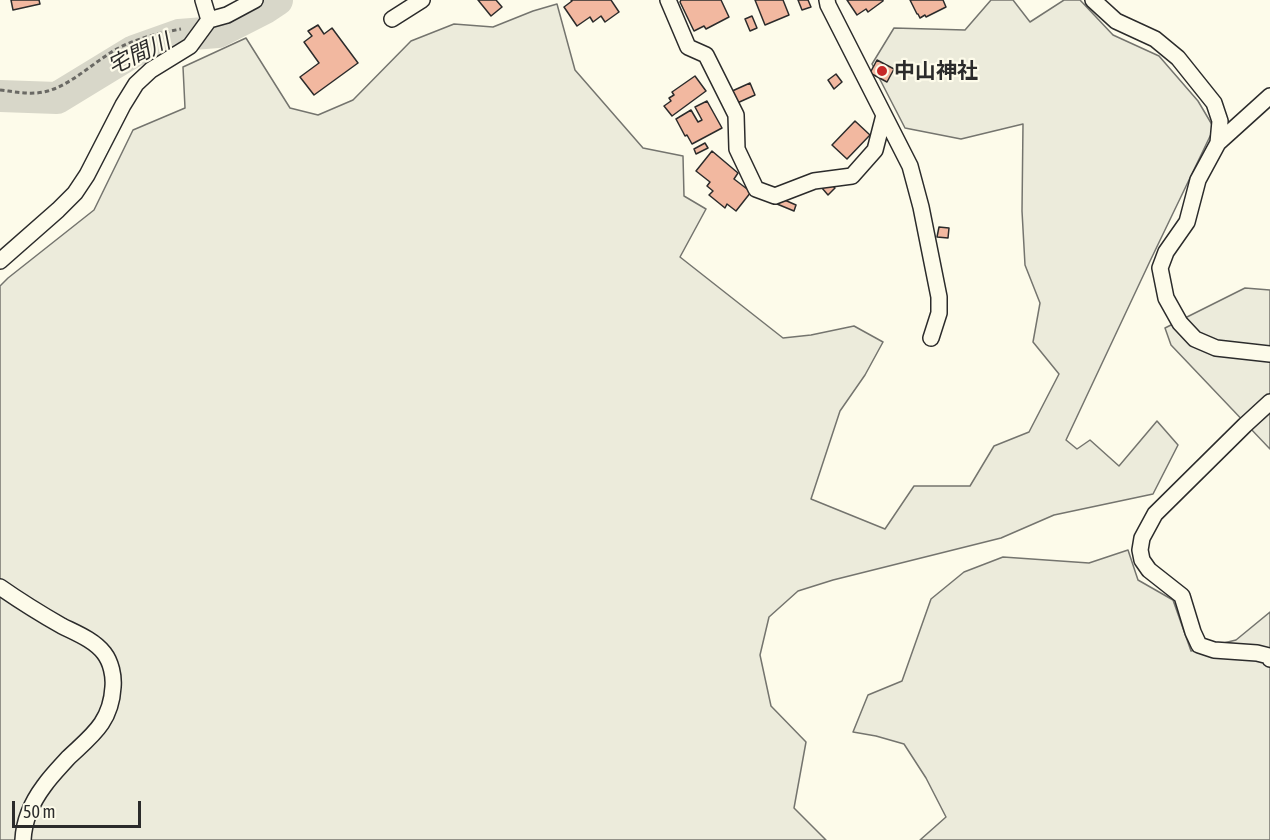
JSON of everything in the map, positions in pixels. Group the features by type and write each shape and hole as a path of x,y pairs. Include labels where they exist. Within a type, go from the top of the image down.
{"street":[{"path":"203,0 206,23"},
{"path":"0,261 75,193 136,84 151,70 190,46 206,23 255,0"},
{"path":"392,19 422,0"},
{"path":"668,0 688,47 706,55 736,115 737,149 756,189 775,196 814,181 852,176 875,150 884,115"},
{"path":"827,0 910,166 939,297 939,313 931,338"},
{"path":"1093,0 1116,21 1155,39 1178,58 1214,103 1220,121 1218,143"},
{"path":"1270,96 1218,143 1198,180 1187,222 1166,252 1160,268 1166,298 1180,322 1195,339 1216,348 1270,354"},
{"path":"1270,402 1155,514 1142,537 1140,550 1142,560 1149,570 1182,596 1193,632 1200,645 1214,650 1257,653 1269,656 1270,659"},
{"path":"0,587 20,601 91,641 105,654 114,675 108,712 95,733 66,760 44,787 31,807 22,840"}],"path":[{"path":"0,90 32,94 50,90 137,40 206,23"}],"shaded area":[{"path":"991,0 1013,0 1030,22 1064,0 1080,0 1113,35 1159,56 1198,101 1214,128 1066,440 1077,449 1090,440 1119,466 1157,421 1178,445 1153,494 1054,515 1001,538 833,580 798,591 769,617 760,655 771,706 806,742 794,808 826,840 0,840 0,286 94,210 133,130 185,108 183,67 246,38 290,108 318,115 353,100 411,41 454,24 493,27 557,4 575,70 643,148 683,156 684,196 706,209 680,257 783,338 854,326 883,342 865,375 840,411 811,499 885,529 914,486 970,486 994,446 1029,432 1059,374 1033,342 1040,303 1025,265 1022,211 1023,124 961,139 905,128 872,64 894,28 965,30"},
{"path":"1245,288 1270,290 1270,449 1171,345 1165,328"},
{"path":"1128,550 1138,580 1173,600 1191,651 1236,640 1270,612 1270,840 920,840 946,817 926,778 904,744 853,732 868,695 902,681 931,599 964,572 1003,557 1089,563"}],"building":[{"path":"11,0 39,0 40,4 13,10"},
{"path":"478,0 496,0 502,7 491,16"},
{"path":"571,0 611,0 619,12 605,22 601,16 593,22 590,17 577,26 564,7"},
{"path":"681,0 721,0 729,17 706,29 704,26 694,31"},
{"path":"755,0 783,0 789,15 765,25"},
{"path":"798,0 808,0 811,7 802,10"},
{"path":"847,0 883,1 868,12 866,9 857,15"},
{"path":"910,0 943,0 946,7 920,18"},
{"path":"752,16 757,28 750,31 745,19"},
{"path":"318,25 324,34 332,28 358,63 314,95 300,77 319,63 304,42 312,36 308,31"},
{"name":"中山神社","path":"877,60 894,69 887,82 870,73"},
{"path":"836,74 842,82 834,89 828,80"},
{"path":"695,76 706,91 672,116 664,106 671,101 669,98 674,95 672,92"},
{"path":"750,83 755,95 735,104 730,92"},
{"path":"707,101 722,128 692,144 676,119 691,110 698,122 702,120 695,107"},
{"path":"855,121 870,135 847,159 832,145"},
{"path":"705,143 708,148 696,154 694,149"},
{"path":"712,151 738,173 734,179 751,192 736,211 727,204 725,208 709,195 713,191 707,186 710,182 696,171"},
{"path":"828,181 835,188 828,195 822,188"},
{"path":"780,198 796,205 794,211 777,204"},
{"path":"939,227 949,228 948,238 937,237"}],"waterway":[{"name":"宅間川","path":"0,96 57,98 134,51 179,35 218,32 277,0"}],"place":[{"name":"中山神社","path":"882,71"}]}
